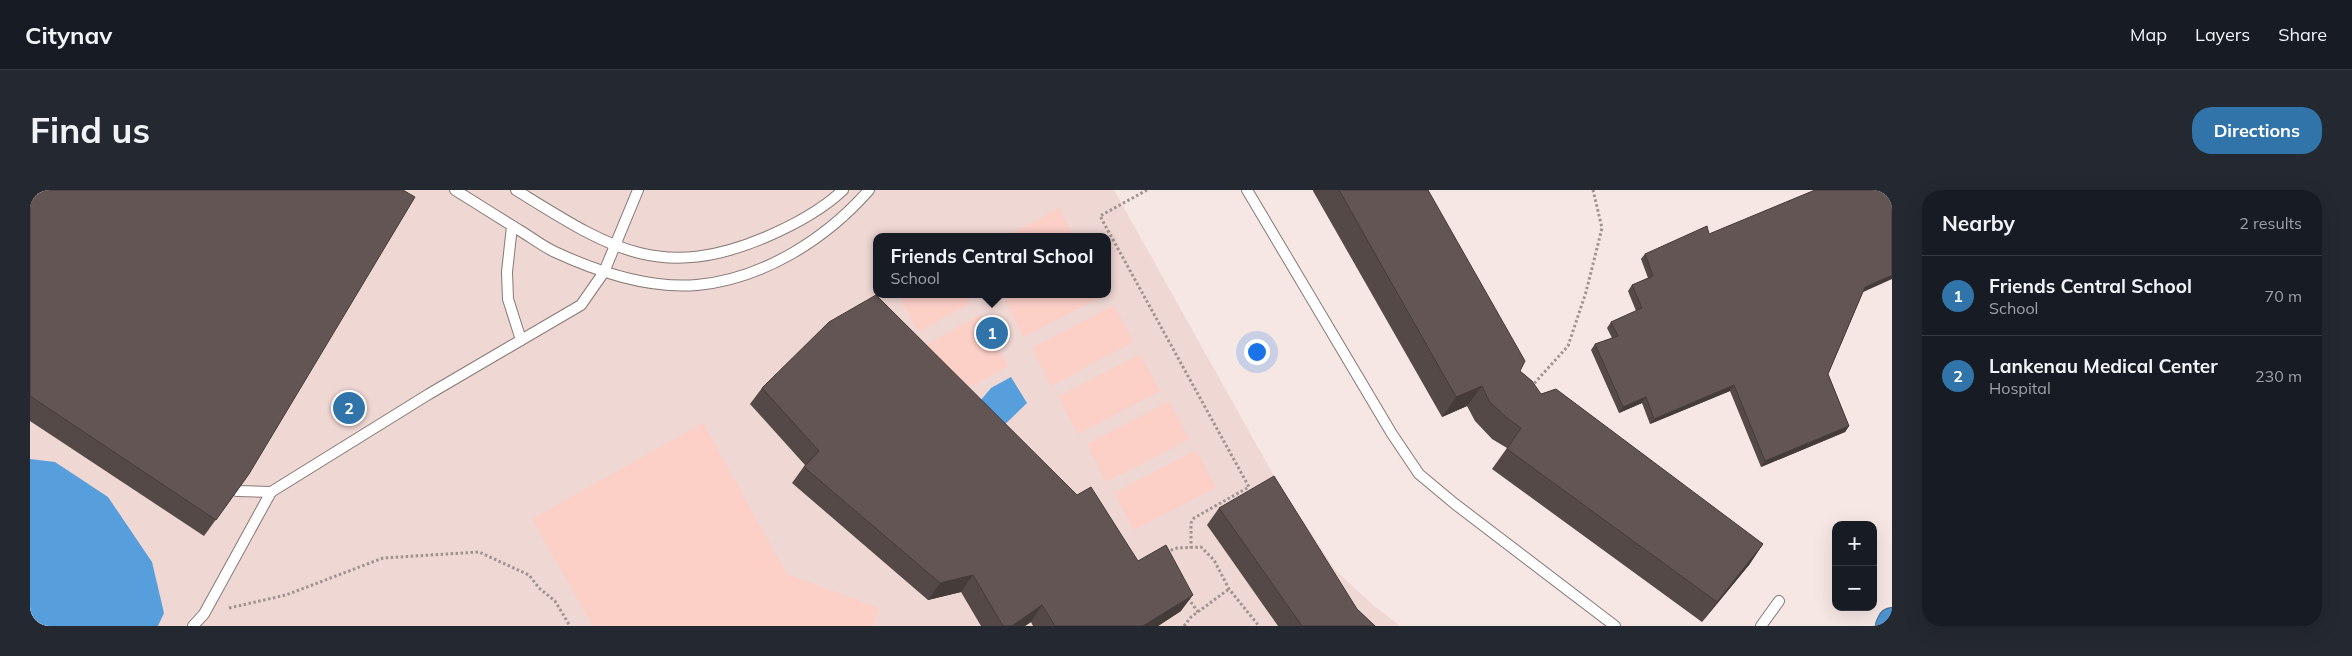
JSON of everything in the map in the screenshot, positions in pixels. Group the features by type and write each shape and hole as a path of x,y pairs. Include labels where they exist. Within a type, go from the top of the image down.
{"highway":[{"path":"1890,626 1892,622"}],"lane":[{"path":"455,190 552,251 604,272 638,281 670,285 697,285 726,280 759,269 815,239 850,212 869,190"},
{"path":"516,190 585,232 614,246 659,258 692,258 728,252 790,226 811,214 843,190"},
{"path":"193,626 204,614 271,492 376,426 580,305 604,272 638,190"},
{"path":"1247,190 1392,434 1419,474 1455,504 1614,626"},
{"path":"512,226 506,272 508,299 521,340"},
{"path":"237,490 271,492"},
{"path":"1761,626 1779,601"}],"path":[{"path":"1109,233 1100,216 1148,190"},
{"path":"1530,388 1568,346 1586,292 1602,228 1593,190"},
{"path":"1111,236 1249,487 1194,518 1191,523 1190,548"},
{"path":"1158,554 1177,548 1201,547 1214,560 1229,589 1259,626"},
{"path":"204,614 286,595 382,558 479,552 529,575 539,588 555,601 570,626"},
{"path":"1184,626 1198,612 1229,589"},
{"path":"1186,595 1198,612"}],"shaded area":[{"path":"30,190 1114,190 1274,476 1335,570 1372,604 1400,626 30,626"},
{"path":"1059,208 1072,233 1012,233"},
{"path":"900,298 969,298 971,303 918,332"},
{"path":"1008,298 1098,298 1024,337 1004,300"},
{"path":"1114,305 1133,342 1051,386 1032,348"},
{"path":"980,315 1008,366 956,395 927,344"},
{"path":"1140,354 1160,391 1078,434 1058,397"},
{"path":"1169,401 1189,439 1106,482 1087,444"},
{"path":"703,423 787,574 879,608 873,626 593,626 532,519"},
{"path":"1196,450 1216,487 1134,530 1114,493"}],"water":[{"path":"1011,377 1027,403 999,430 975,407 991,388"},
{"path":"30,459 55,462 108,497 152,562 164,613 158,626 30,626"}],"building":[{"path":"30,190 403,190 415,197 249,474 216,520 30,396"},
{"path":"1339,190 1428,190 1525,361 1520,371 1532,381 1541,394 1556,389 1763,544 1717,602 1507,449 1521,428 1489,401 1482,386 1456,397"},
{"path":"1815,190 1892,190 1892,275 1865,287 1828,374 1849,426 1765,461 1734,385 1654,419 1646,397 1623,407 1595,344 1618,336 1611,322 1642,308 1632,285 1653,276 1645,254 1707,226 1709,234"},
{"path":"873,297 879,298 1077,495 1091,487 1138,561 1166,545 1193,595 1143,626 1055,626 1042,605 1012,626 1003,626 973,575 940,583 804,467 819,451 762,388 829,322"},
{"path":"1274,476 1357,609 1375,626 1302,626 1219,508"}],"place":[{"name":"Friends Central School","path":"992,333"},
{"name":"Lankenau Medical Center","path":"349,408"}]}
